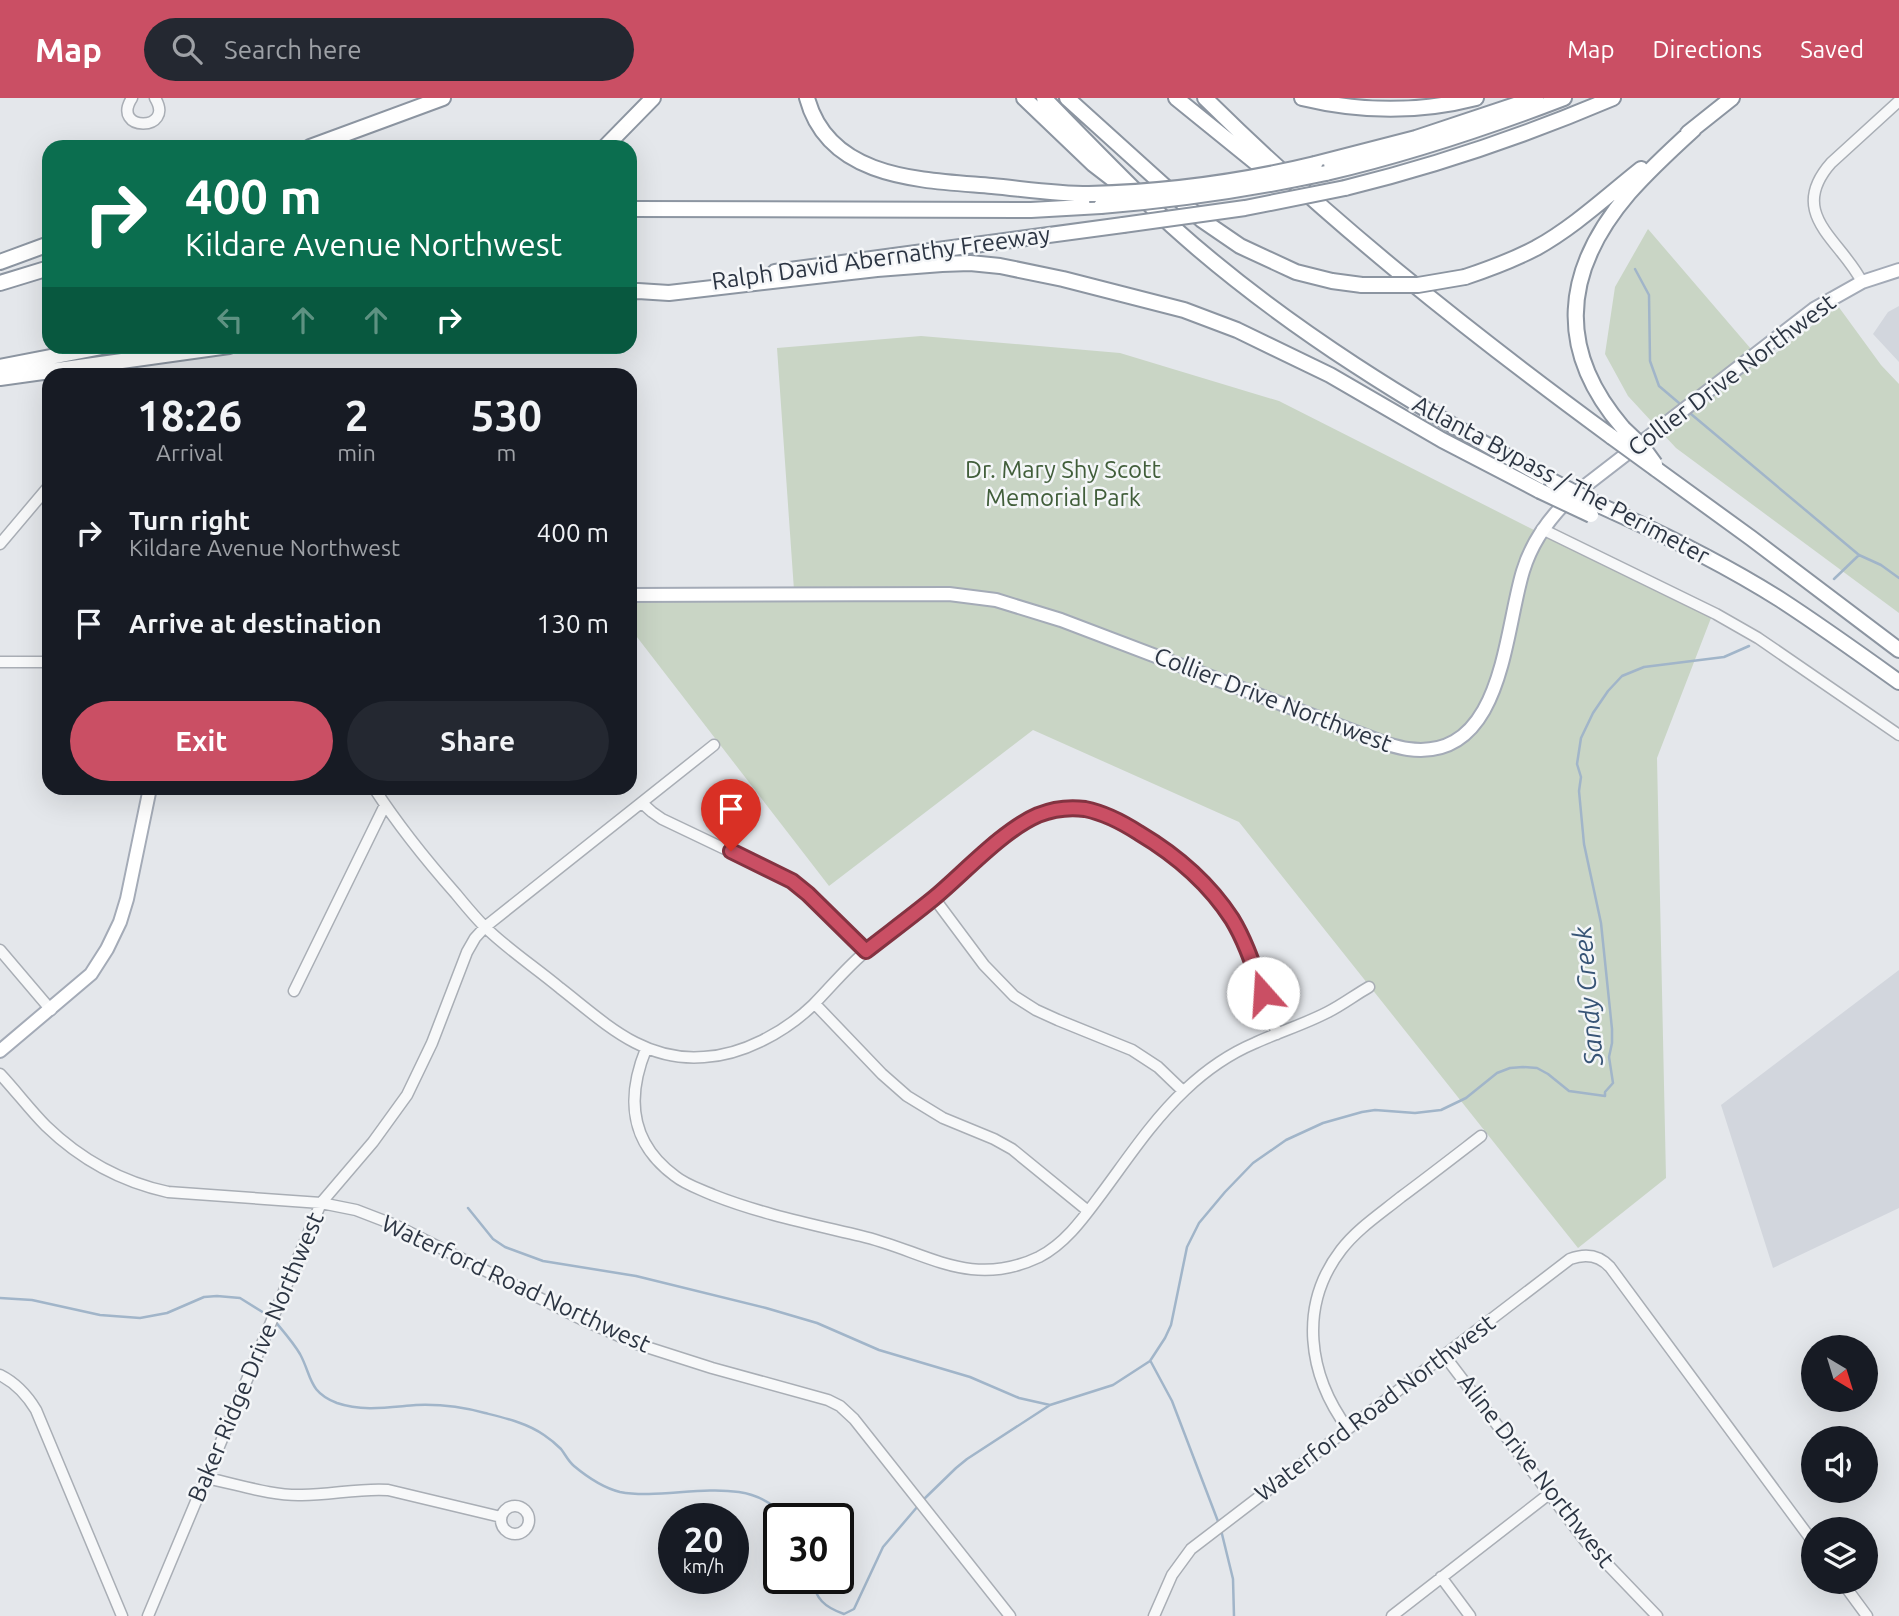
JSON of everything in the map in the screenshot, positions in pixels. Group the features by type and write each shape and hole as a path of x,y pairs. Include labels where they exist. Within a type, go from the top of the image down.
{"highway":[{"path":"392,116 435,98"},
{"path":"329,140 443,98"},
{"path":"612,140 653,98"},
{"path":"807,98 814,120 827,137 852,157 881,171 914,178 1089,194 1153,191 1320,169 1427,146 1564,98"},
{"path":"1024,98 1093,164 1172,226"},
{"name":"Atlanta Bypass / The Perimeter","path":"1044,98 1172,226 1252,292 1320,340 1435,415 1552,481 1596,511 1636,522 1748,580 1828,631 1899,682"},
{"path":"1067,98 1202,220 1240,246 1296,272 1362,285 1418,285 1465,277 1519,256 1558,234 1732,98"},
{"path":"1176,98 1255,162 1286,176"},
{"path":"1205,98 1286,176 1446,312 1516,366 1617,433"},
{"path":"1302,98 1351,107 1399,109 1438,106 1476,98"},
{"path":"637,209 1031,210 1150,202 1270,185 1536,98"},
{"name":"Ralph David Abernathy Freeway","path":"637,291 1245,208 1345,188 1407,172 1483,149 1613,98"},
{"path":"1617,433 1582,360 1576,322 1580,279 1594,245 1616,209 1694,128"},
{"path":"0,262 42,247"},
{"path":"637,291 669,293 877,269 970,263 1063,279 1184,310 1237,330 1330,375 1442,440 1540,491 1596,511"},
{"path":"0,283 42,270"},
{"path":"0,368 68,354"},
{"path":"72,368 172,354"},
{"path":"0,378 42,372"},
{"name":"Atlanta Bypass / The Perimeter","path":"1617,433 1642,446 1659,470 1899,650"}],"main road":[{"name":"Collier Drive Northwest","path":"637,595 949,594 996,600 1061,620 1387,744 1422,750 1450,743 1475,726 1487,706 1498,679 1523,570 1542,529 1556,511 1814,309 1863,282 1899,270"},
{"path":"0,1051 90,974 107,949 127,899 149,795"}],"street":[{"path":"132,98 128,105 129,115 136,123 141,124 151,122 158,115 159,105 155,98"},
{"path":"1863,282 1854,266 1825,233 1817,218 1814,206 1817,183 1831,163 1899,101"},
{"path":"0,544 42,494"},
{"path":"1542,529 1716,614 1758,638 1899,735"},
{"path":"0,662 42,662"},
{"name":"Baker Ridge Drive Northwest","path":"148,1616 321,1203 373,1142 407,1095 432,1043 467,951 475,938 485,927 714,745"},
{"path":"379,795 425,859 485,927 616,1032 646,1049 666,1055 686,1058 727,1054 780,1031 815,1004 866,951 934,898 1010,832 1025,822 1055,810 1073,808 1101,813 1120,821 1165,848 1213,892 1233,920 1249,953 1277,1034"},
{"path":"642,803 662,819 792,881 866,951"},
{"path":"294,991 385,805"},
{"path":"934,898 984,965 1014,996 1036,1010 1132,1050 1158,1068 1183,1091"},
{"path":"0,950 51,1010"},
{"path":"646,1049 637,1070 633,1095 636,1120 645,1143 658,1162 676,1178 730,1201 774,1215 866,1237 949,1266 978,1270 1010,1267 1040,1256 1066,1237 1156,1121 1183,1091 1227,1057 1327,1012 1369,987"},
{"path":"815,1004 882,1074 907,1096 943,1118 1012,1149 1088,1212"},
{"name":"Waterford Road Northwest","path":"0,1074 60,1139 88,1160 148,1188 168,1192 321,1203 356,1210 395,1225 581,1319 637,1344 828,1400 840,1406 855,1419 1010,1616"},
{"path":"1348,1429 1326,1395 1314,1355 1314,1315 1326,1275 1340,1251 1360,1229 1482,1136"},
{"name":"Waterford Road Northwest","path":"1154,1616 1172,1575 1191,1549 1570,1259 1578,1256 1597,1257 1604,1261 1621,1281 1801,1526"},
{"name":"Aline Drive Northwest","path":"1444,1355 1586,1542 1657,1616"},
{"path":"0,1375 18,1386 36,1410 122,1616"},
{"path":"206,1478 300,1495 388,1490 501,1517"},
{"path":"1392,1616 1549,1494"},
{"path":"1441,1577 1471,1616"},
{"path":"1851,1594 1867,1616"}],"shaded area":[{"path":"1899,306 1899,362 1873,334 1888,312"},
{"path":"1899,970 1899,1208 1773,1268 1721,1105"}],"green space":[{"path":"1648,229 1763,363 1838,306 1881,365 1899,384 1899,613 1676,448 1628,396 1605,354 1615,287"},
{"name":"Dr. Mary Shy Scott Memorial Park","path":"921,336 1120,353 1279,401 1536,531 1656,585 1711,618 1657,758 1666,1178 1578,1248 1239,822 1033,730 829,886 637,637 637,593 794,590 777,348"}],"waterway":[{"path":"1635,269 1649,295 1650,361 1659,386 1679,403"},
{"path":"1691,414 1859,555 1881,565 1899,578"},
{"name":"Sandy Creek","path":"1834,579 1859,555"},
{"name":"Sandy Creek","path":"922,1501 967,1459 1050,1405 1113,1385 1150,1361 1171,1325 1187,1247 1199,1223 1253,1163 1286,1140 1323,1123 1362,1112 1375,1110 1415,1113 1441,1110 1466,1098 1497,1073 1510,1068 1537,1068 1569,1091 1605,1096 1613,1083 1609,1057 1612,1029 1601,923 1584,844 1579,791 1581,777 1577,764 1581,738 1593,713 1622,676 1644,667 1724,657 1749,646"},
{"path":"468,1208 493,1239 505,1247 543,1261 636,1276 766,1308 817,1323 879,1350 970,1377 1019,1398 1050,1405"},
{"name":"Sandy Creek","path":"0,1298 32,1300 100,1315 140,1318 167,1313 204,1297 217,1296 240,1298 269,1316"},
{"name":"Sandy Creek","path":"274,1320 300,1354 312,1383 321,1394 337,1403 367,1408 416,1405 468,1409 523,1424 537,1431 561,1449 579,1470 620,1492 641,1494 731,1491 752,1495 768,1503"},
{"path":"1151,1362 1172,1401 1219,1524"},
{"name":"Sandy Creek","path":"816,1594 826,1605 844,1614 854,1609 883,1547 918,1506"},
{"path":"1221,1530 1233,1579 1234,1616"}],"route":[{"path":"731,851 792,881 866,951 1025,822 1055,810 1073,808 1101,813 1165,848 1213,892 1233,920 1249,953 1263,993"}]}
